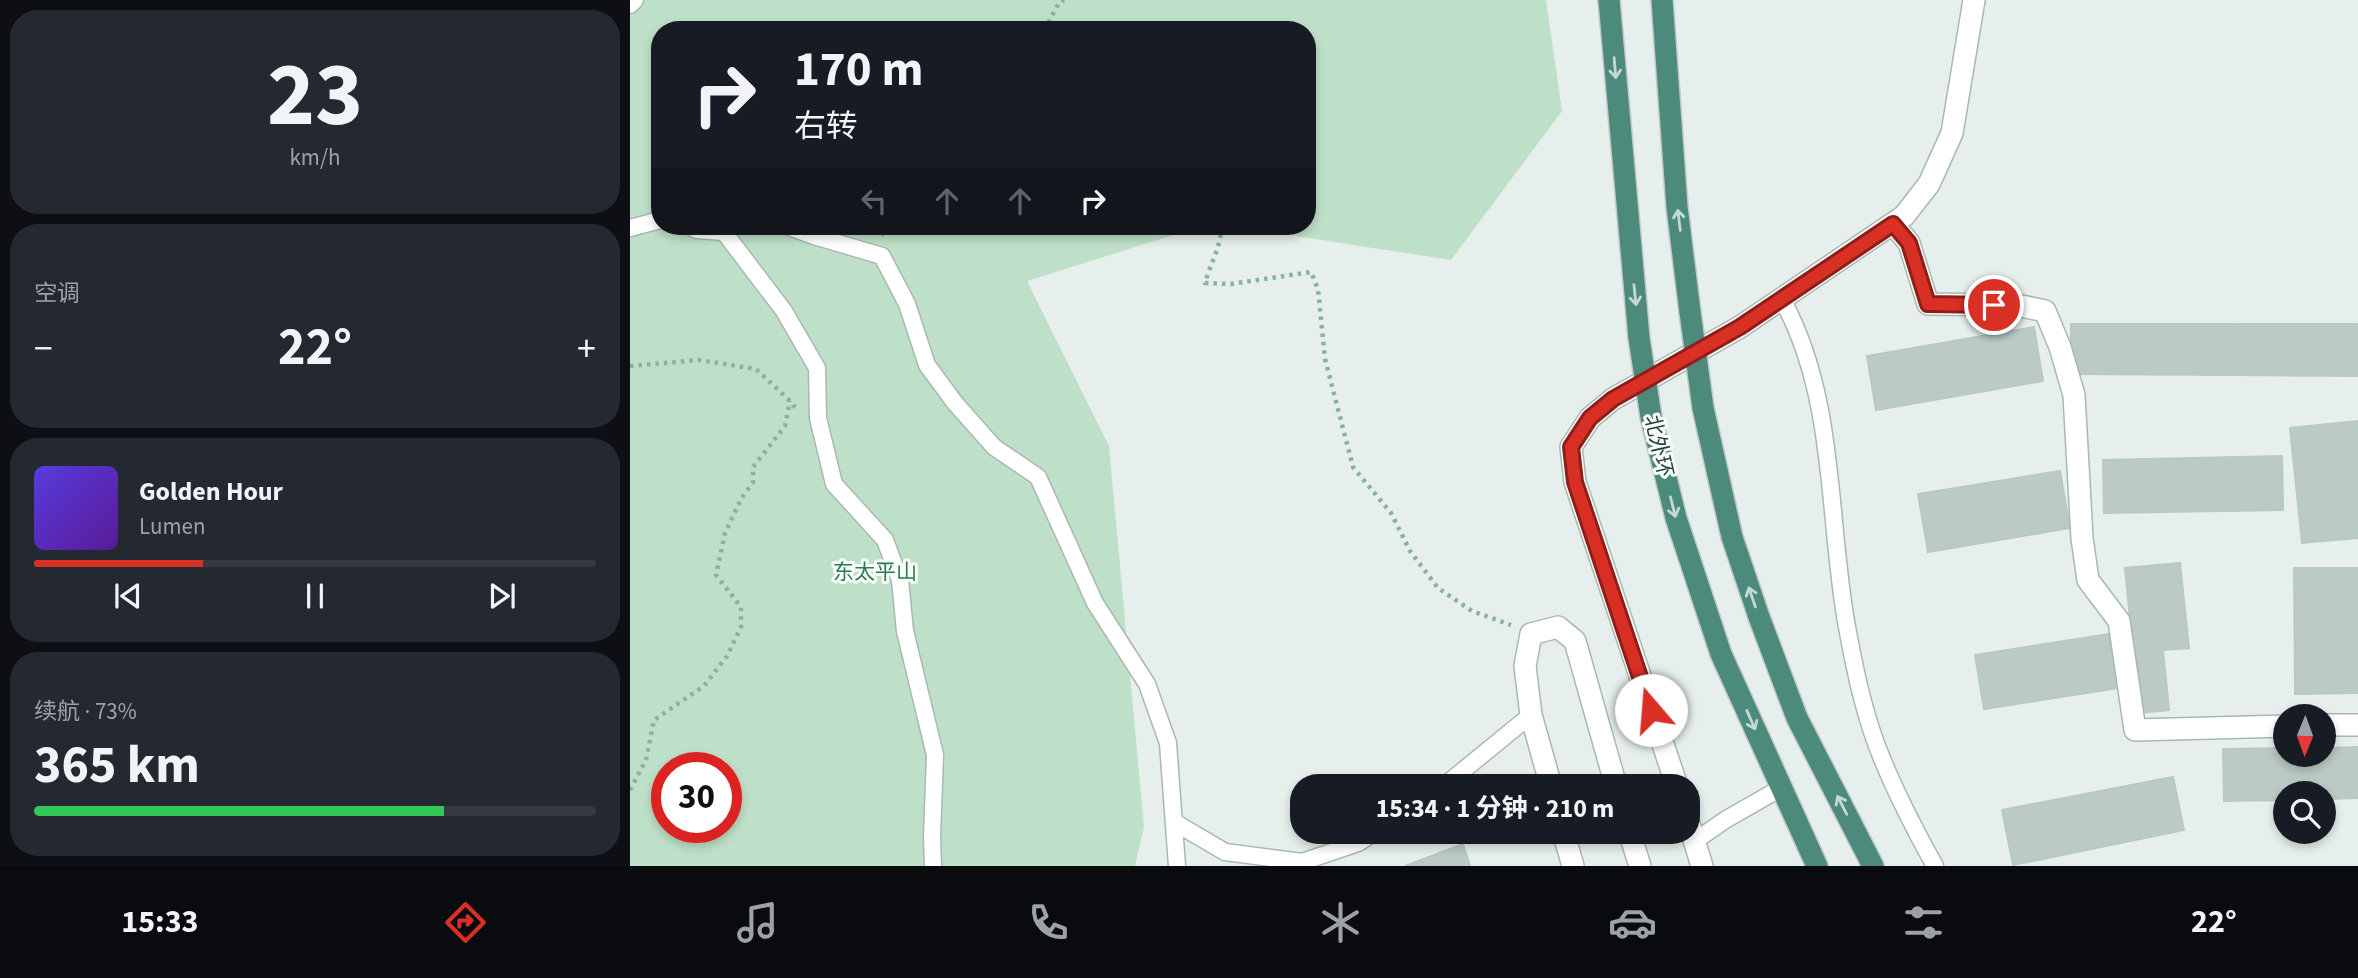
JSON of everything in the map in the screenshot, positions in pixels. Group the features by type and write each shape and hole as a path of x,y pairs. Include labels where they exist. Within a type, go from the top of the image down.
{"highway":[{"name":"北外环","path":"1609,0 1639,338 1651,417 1676,518 1721,653 1817,866"},
{"path":"1662,0 1677,207 1690,312 1703,408 1732,537 1797,718 1873,866"}],"street":[{"path":"1673,774 1575,482 1571,447 1590,418 1613,399 1740,327 1904,216 1929,184 1952,133 1974,0"},
{"path":"1893,224 1909,243 1928,304 2017,305 2045,311 2060,347 2074,395 2082,538 2088,580 2119,621 2135,730 2273,726"},
{"path":"1548,774 1531,716 1525,666 1531,634 1558,627 1575,641 1613,774"},
{"path":"2336,725 2358,724"},
{"path":"1567,844 1573,866"},
{"path":"1633,844 1640,866"},
{"path":"1696,844 1702,866"}],"lane":[{"path":"630,5 635,0"},
{"path":"630,228 651,222"},
{"path":"726,235 784,311 817,368 818,418 834,484 885,540 900,580 905,631 935,755 933,866"},
{"path":"811,235 882,256 907,304 927,365 955,403 994,447 1038,477 1095,603 1147,684 1168,743 1177,866"},
{"path":"1782,299 1807,355 1819,405 1847,626 1864,706 1882,759 1935,866"},
{"path":"1459,774 1531,716"},
{"path":"1700,838 1781,788"},
{"path":"1174,822 1225,852 1302,862 1355,844"}],"path":[{"path":"1049,21 1063,0"},
{"path":"878,238 881,235"},
{"path":"1221,235 1205,283 1231,284 1311,272 1318,289 1325,359 1353,467 1391,513 1410,551 1438,588 1472,611 1538,632"},
{"path":"630,366 699,360 756,369 797,411"},
{"path":"630,790 646,760 654,720 704,686 727,656 741,627 741,607 716,575 725,533 741,499 753,482 753,467 785,426 790,401"}],"green space":[{"name":"东太平山","path":"630,0 1546,0 1562,111 1451,260 1289,235 1316,235 1316,21 651,21 651,235 1173,235 1027,281 1109,446 1144,827 1135,866 630,866"}],"building":[{"path":"2071,324 2239,324 2239,375 2071,374"},
{"path":"2239,324 2358,324 2358,376 2239,375"},
{"path":"2034,327 2043,381 1876,410 1867,356"},
{"path":"2358,421 2358,538 2302,543 2290,428"},
{"path":"2282,456 2283,510 2104,513 2103,460"},
{"path":"2060,471 2070,528 1928,552 1918,494"},
{"path":"2180,563 2189,648 2163,650 2169,710 2139,713 2125,568"},
{"path":"2294,568 2358,568 2358,693 2295,694"},
{"path":"2110,634 2119,688 1984,709 1975,655"},
{"path":"2358,747 2358,798 2336,799 2336,781 2273,781 2273,800 2224,801 2223,749 2273,748 2273,767 2336,767 2336,748"},
{"path":"2173,777 2184,830 2013,865 2002,810"},
{"path":"1463,844 1470,866 1405,866"}],"route":[{"path":"1651,710 1575,482 1571,447 1590,418 1613,399 1740,327 1893,224 1909,243 1928,304 1994,305"}]}
